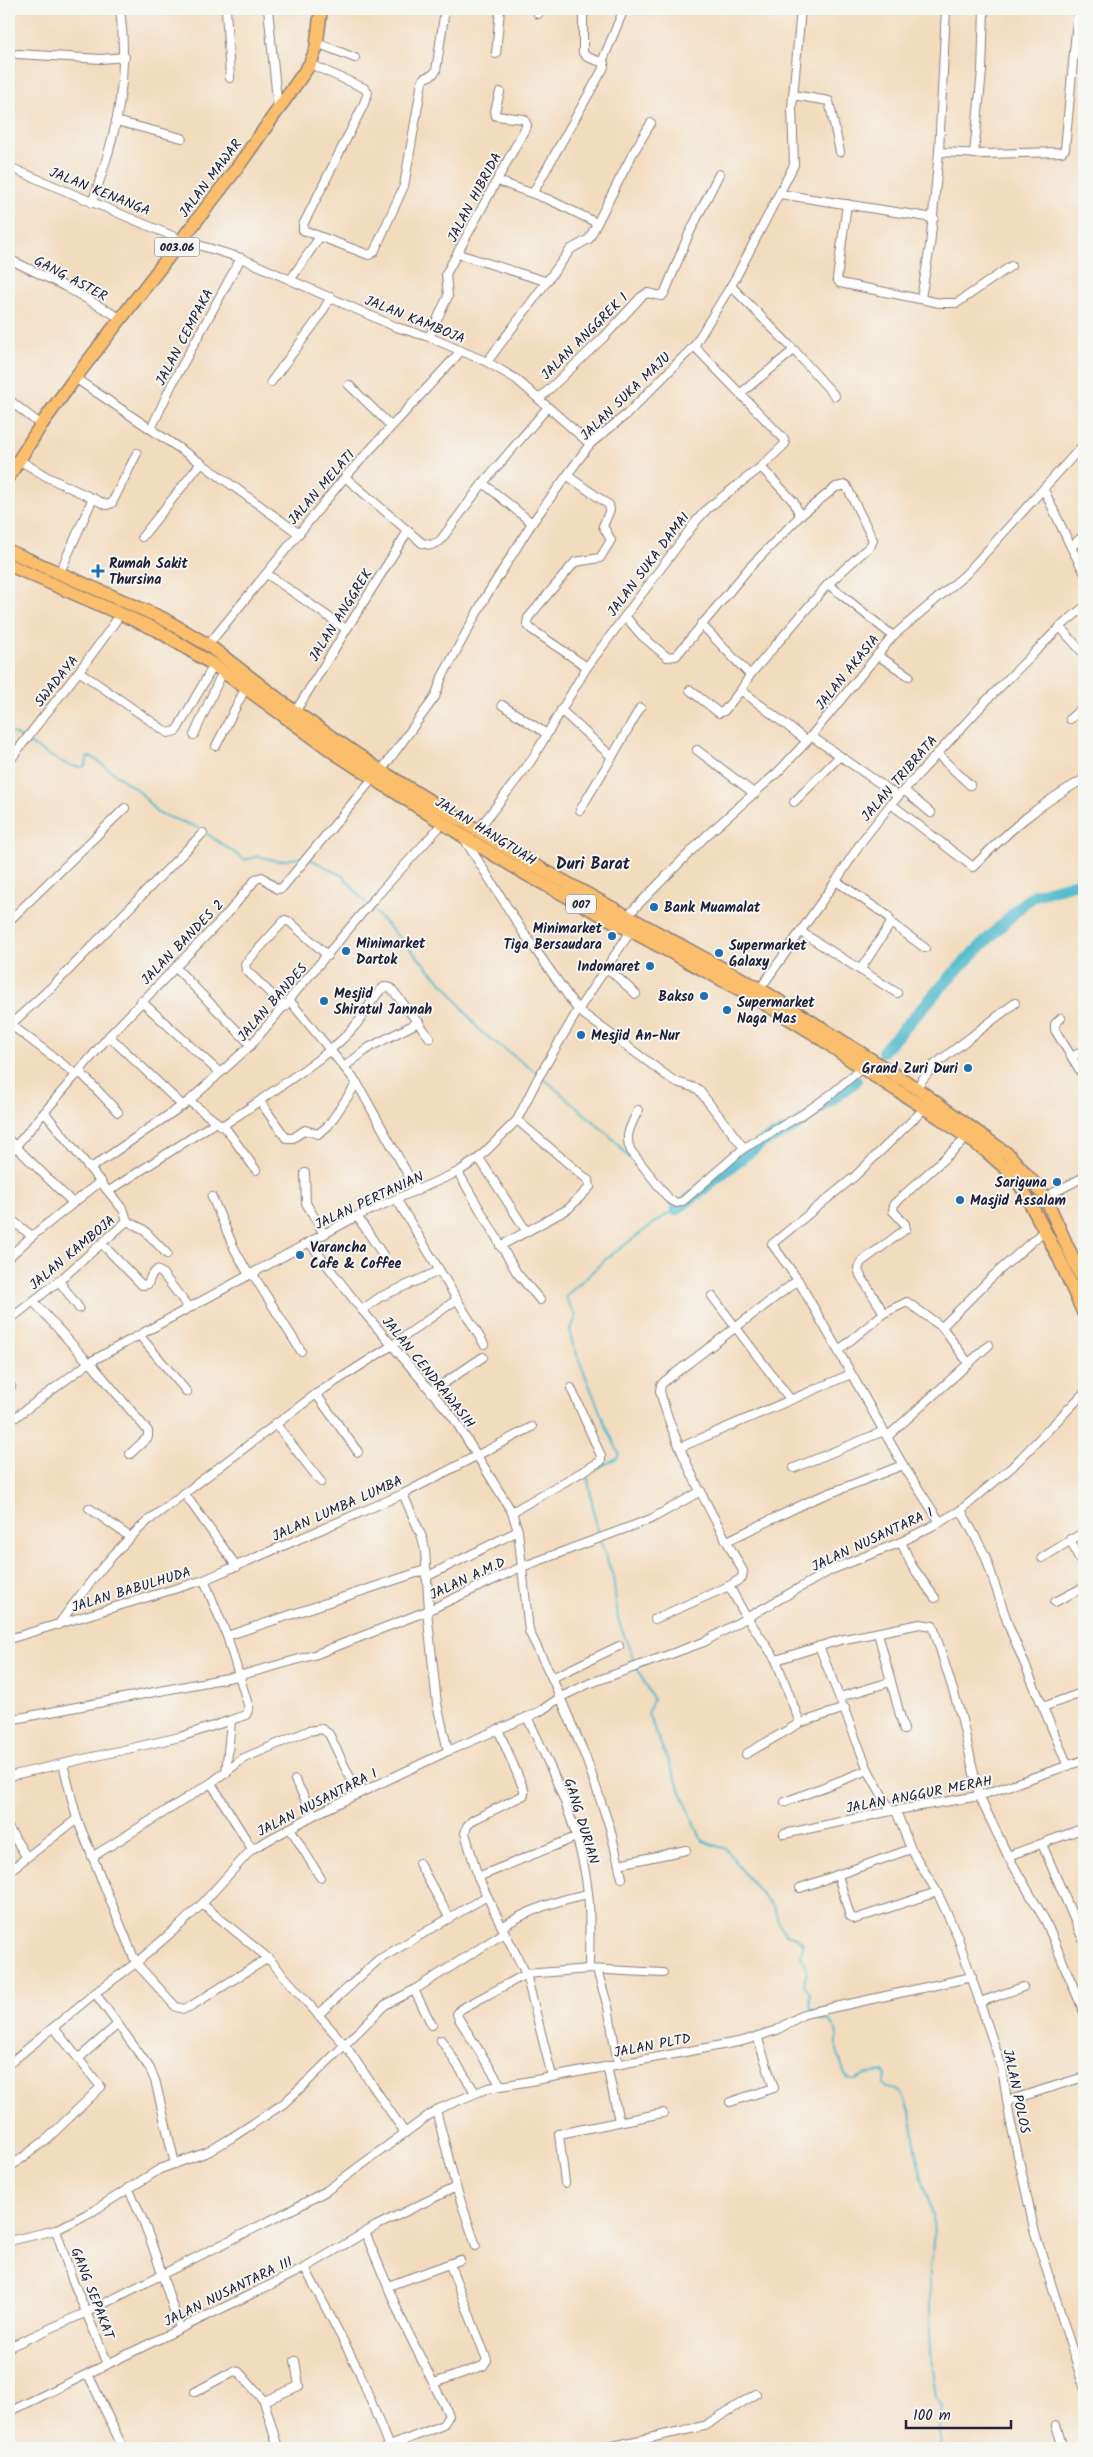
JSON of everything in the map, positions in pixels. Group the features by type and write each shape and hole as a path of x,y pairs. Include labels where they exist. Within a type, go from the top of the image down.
{"main road":[{"name":"JALAN MAWAR","path":"9,476 41,425 75,378 122,319 278,112 310,64 317,44 321,9"},
{"name":"JALAN HANGTUAH","path":"9,550 60,572 160,624 208,645 378,774 536,866 760,989 916,1088 968,1137 1010,1172 1022,1188 1045,1230 1084,1314"},
{"name":"JALAN HANGTUAH","path":"9,565 121,613 160,624 336,754 378,774"},
{"name":"JALAN HANGTUAH","path":"407,792 462,836 531,877 752,996 813,1033 862,1068 925,1108 943,1114 1009,1155 1045,1197 1080,1260 1084,1283"}],"street":[{"path":"92,203 120,106 125,57 120,9"},
{"path":"226,9 230,78"},
{"path":"268,9 278,112"},
{"path":"310,64 364,88 368,93 302,228 304,231 319,238 370,255 374,252 404,186 422,82 424,78 436,71 445,9"},
{"path":"496,54 500,9"},
{"path":"583,9 583,53 586,57 602,62"},
{"path":"533,193 601,74 604,67 602,62 624,9"},
{"name":"JALAN SUKA MAJU","path":"378,774 434,697 442,677 485,598 532,523 590,444 628,414 694,346 731,286 794,165 793,95 801,9"},
{"path":"921,298 934,218 946,9"},
{"path":"974,154 982,71 984,9"},
{"path":"939,152 1015,154 1062,152 1065,149 1078,9"},
{"path":"317,44 355,58"},
{"path":"18,54 100,59 125,57"},
{"name":"JALAN HIBRIDA","path":"429,337 448,296 446,274 498,181 527,122 524,119 496,116 495,112 500,92"},
{"path":"793,95 829,101 840,152"},
{"path":"116,121 182,138"},
{"path":"487,362 574,246 589,239 633,153 651,123"},
{"name":"JALAN KENANGA","path":"9,167 182,240"},
{"name":"JALAN ANGGREK 1","path":"540,398 604,337 644,294 658,296 665,292 688,236 719,174"},
{"path":"498,181 533,193 597,223"},
{"path":"780,194 934,218"},
{"path":"847,204 836,279 838,282 940,303 957,303 1011,266"},
{"path":"290,279 319,238"},
{"name":"JALAN KAMBOJA","path":"182,240 241,258 331,296 396,327 429,337 487,362 516,379 540,398 590,444"},
{"path":"458,254 546,281"},
{"name":"JALAN CEMPAKA","path":"151,429 172,384 241,258"},
{"name":"GANG ASTER","path":"9,259 64,286 122,319"},
{"path":"731,286 794,350 835,396"},
{"path":"271,382 318,319 331,296"},
{"name":"JALAN SUKA DAMAI","path":"478,831 531,761 587,667 697,520 708,508 782,448 785,440 694,346"},
{"path":"741,393 794,350"},
{"name":"JALAN MELATI","path":"208,645 345,477 461,351"},
{"path":"75,378 201,463 298,533"},
{"path":"348,384 391,426"},
{"path":"9,400 41,425"},
{"path":"345,477 422,543 431,545 438,543 483,483 548,407"},
{"name":"JALAN AKASIA","path":"627,916 706,836 755,794 809,738 893,636 966,574 1084,444"},
{"path":"19,460 48,478 106,504 112,502 137,453"},
{"path":"142,537 201,463"},
{"path":"760,467 794,502 800,516"},
{"path":"568,476 609,505 610,510 603,524 611,540 600,558 575,562 527,621 531,629 587,667"},
{"path":"483,483 532,523"},
{"path":"625,616 642,636 670,657 676,656 749,568 800,516 836,487 846,484 872,534 871,545 828,584 750,675 724,711 719,713 690,690"},
{"path":"1044,490 1084,572"},
{"path":"60,572 92,498"},
{"name":"JALAN ANGGREK","path":"295,712 408,531"},
{"path":"1071,547 1084,535"},
{"path":"267,574 346,629"},
{"path":"828,584 893,636"},
{"name":"JALAN TRIBRATA","path":"760,989 862,841 891,804 987,700 1060,627 1084,607"},
{"name":"SWADAYA","path":"9,762 27,736 80,672 121,613"},
{"path":"701,624 750,675"},
{"path":"1060,627 1084,654"},
{"path":"877,655 909,676"},
{"path":"80,672 158,727 172,733 178,728 219,668"},
{"path":"194,735 219,668"},
{"path":"216,746 246,687"},
{"path":"741,690 809,738 840,756 898,796"},
{"path":"502,705 547,734"},
{"path":"1070,719 1084,706"},
{"path":"580,810 640,708"},
{"path":"561,710 612,757"},
{"path":"697,750 755,794"},
{"path":"937,754 970,785"},
{"path":"794,802 840,756"},
{"name":"JALAN BANDES 2","path":"9,1154 109,1036 228,913 258,877 263,877 279,890 378,774"},
{"path":"891,804 973,867 1011,828 1052,797 1084,779"},
{"path":"904,790 931,813"},
{"path":"9,921 124,808"},
{"name":"JALAN BANDES","path":"91,1168 186,1103 251,1046 374,899 444,822"},
{"path":"118,1112 78,1073 9,1025 57,982 203,833"},
{"path":"462,836 523,932 578,1010 674,1081 698,1088 744,1148"},
{"path":"836,881 888,916 891,923 925,948"},
{"path":"328,956 287,920 283,921 245,964 246,970 288,1004 330,1049 357,1083 417,1191"},
{"path":"860,970 891,923"},
{"name":"JALAN PERTANIAN","path":"9,1422 89,1363 357,1216 458,1172 480,1158 517,1120 578,1010 631,931"},
{"path":"801,932 897,993"},
{"path":"176,968 251,1046"},
{"path":"607,968 636,994"},
{"path":"109,1191 261,1100 330,1049 354,1028 384,987 390,988 430,1038"},
{"path":"141,1002 220,1073"},
{"path":"916,1088 933,1066 1015,1003"},
{"path":"1061,1018 1055,1024 1055,1028 1084,1077"},
{"path":"344,1067 370,1047 418,1022"},
{"path":"109,1036 186,1103 219,1124 256,1170"},
{"path":"1072,1056 1084,1050"},
{"path":"638,1110 626,1135 627,1144 673,1202 683,1201 744,1148 803,1114 834,1092 862,1068"},
{"path":"261,1100 263,1109 286,1138 293,1138 304,1130 318,1134 328,1126 357,1083"},
{"path":"925,1108 854,1177 772,1244 773,1248 798,1280 903,1465 940,1522"},
{"path":"45,1113 109,1191 126,1214 127,1221 143,1229 167,1254"},
{"path":"500,1246 568,1210 589,1190 590,1185 589,1181 517,1120"},
{"path":"884,1312 860,1275 860,1264 906,1228 905,1224 892,1212 894,1204 968,1137"},
{"path":"9,1140 73,1203"},
{"path":"480,1158 527,1232"},
{"path":"458,1172 516,1273 540,1300"},
{"path":"305,1173 306,1203 324,1234"},
{"path":"1045,1197 1084,1177"},
{"path":"9,1257 32,1236 101,1182"},
{"path":"212,1197 234,1248 301,1351"},
{"path":"397,1200 484,1344"},
{"path":"357,1216 383,1255"},
{"path":"9,1218 32,1236"},
{"name":"JALAN KAMBOJA","path":"9,1320 59,1281 127,1221"},
{"path":"942,1327 993,1276 1045,1230"},
{"name":"JALAN CENDRAWASIH","path":"309,1242 391,1346 453,1417 478,1454 512,1512 518,1531 529,1631 561,1698 589,1765 622,1878"},
{"path":"102,1244 142,1285 148,1284 151,1276 157,1270 162,1273 189,1308"},
{"path":"362,1310 380,1298 439,1271"},
{"path":"655,1619 729,1586 744,1575 681,1447 660,1388 665,1381 798,1280"},
{"path":"59,1281 79,1308"},
{"path":"712,1296 790,1399"},
{"path":"58,1625 95,1575 130,1537 275,1423 391,1346 456,1300"},
{"path":"33,1302 148,1431 148,1437 130,1454"},
{"path":"839,1350 884,1312 907,1302 942,1327 969,1364"},
{"path":"140,1336 187,1392"},
{"path":"794,1468 886,1434 989,1345"},
{"path":"431,1392 483,1357"},
{"path":"681,1447 851,1374"},
{"path":"512,1512 601,1461 601,1456 571,1388"},
{"name":"JALAN NUSANTARA I","path":"9,2064 94,1993 136,1963 202,1904 252,1849 314,1815 527,1717 588,1684 704,1642 831,1570 901,1542 940,1522 961,1510 1034,1445 1084,1393"},
{"path":"316,1394 358,1452"},
{"path":"275,1423 321,1482"},
{"name":"JALAN LUMBA LUMBA","path":"204,1580 237,1567 340,1519 403,1494 532,1427"},
{"path":"726,1541 812,1500 903,1465"},
{"name":"JALAN A.M.D","path":"9,1720 238,1676 314,1655 428,1610 522,1567 668,1511 701,1491"},
{"path":"184,1493 237,1567"},
{"path":"403,1494 422,1537 437,1704 448,1752"},
{"path":"90,1508 130,1537"},
{"path":"961,1510 985,1555 1009,1627 1068,1766"},
{"path":"226,1636 425,1573 518,1531"},
{"path":"1042,1558 1084,1532"},
{"path":"1070,1540 1084,1569"},
{"path":"901,1542 912,1566 935,1598"},
{"name":"JALAN BABULHUDA","path":"9,1640 204,1580 226,1636 249,1710 246,1715 230,1721"},
{"path":"729,1586 747,1618 776,1660 800,1723"},
{"path":"1055,1602 1084,1587"},
{"path":"776,1660 819,1646 926,1623 936,1629 961,1716 979,1796 1008,1856 1046,1922 1084,2012"},
{"path":"878,1633 904,1730"},
{"path":"552,1678 619,1646"},
{"name":"JALAN POLOS","path":"819,1646 868,1770 893,1811 911,1849 937,1892 957,1935 1002,2068 1035,2233 1084,2387"},
{"path":"840,1697 890,1682"},
{"path":"1043,1707 1084,1692"},
{"path":"746,1754 800,1723 845,1708"},
{"name":"GANG DURIAN","path":"527,1717 561,1792 576,1837 588,1894 593,1970 608,2007 618,2064"},
{"path":"9,1776 180,1737 230,1721 226,1772"},
{"path":"498,1729 524,1793 521,1798 473,1820 467,1826 466,1838 478,1877 526,1974 552,2076"},
{"path":"92,1857 211,1783 244,1758 308,1731 325,1730 329,1734 358,1794"},
{"name":"JALAN ANGGUR MERAH","path":"784,1834 893,1811 979,1796 1084,1760"},
{"path":"63,1764 77,1819 136,1963 178,2009 191,2006 268,1958"},
{"path":"784,1802 868,1770"},
{"path":"295,1780 314,1815"},
{"path":"211,1783 252,1849"},
{"path":"9,1871 26,1856 77,1819"},
{"path":"290,1828 320,1877"},
{"path":"1008,1856 1084,1828"},
{"path":"9,1829 26,1856"},
{"path":"478,1877 576,1837"},
{"path":"1042,1844 1084,1942"},
{"path":"800,1888 911,1849"},
{"path":"619,1864 686,1850"},
{"path":"419,1863 449,1917"},
{"path":"838,1875 850,1916 855,1919 937,1892"},
{"path":"9,2241 56,2230 93,2211 160,2169 208,2152 282,2104 345,2045 384,2005 414,1990 534,1910 566,1898 588,1894"},
{"path":"318,2015 378,1960 487,1896"},
{"path":"202,1904 268,1958 345,2045 405,2133"},
{"path":"500,2084 459,2019 458,2012 468,2005 526,1974 593,1970 663,1973"},
{"name":"JALAN PLTD","path":"10,2347 87,2312 326,2191 436,2110 475,2092 500,2084 618,2064 757,2036 777,2030 804,2014 972,1977"},
{"path":"980,2002 1023,1987"},
{"path":"414,1990 432,2025"},
{"path":"94,1993 149,2067 155,2080 175,2164"},
{"path":"78,2058 117,2025"},
{"path":"9,2168 53,2134 101,2087 54,2028"},
{"path":"730,2102 774,2088 757,2036"},
{"path":"441,2040 475,2092"},
{"path":"606,2066 619,2121"},
{"path":"1007,2100 1084,2077"},
{"path":"436,2110 456,2187 476,2246"},
{"path":"565,2183 559,2134 663,2113"},
{"name":"JALAN NUSANTARA III","path":"9,2412 304,2268 365,2232 456,2187"},
{"path":"128,2188 148,2230 160,2275 180,2328"},
{"name":"GANG SEPAKAT","path":"56,2230 72,2279 108,2364"},
{"path":"304,2268 359,2371 387,2447 443,2425 449,2419 448,2412 388,2286 365,2232"},
{"path":"388,2286 460,2260"},
{"path":"434,2383 483,2366 487,2360 450,2265"},
{"path":"264,2401 299,2386 295,2361"},
{"path":"195,2392 237,2371 264,2401 278,2448"},
{"path":"88,2374 123,2448"},
{"path":"604,2448 618,2447 704,2426 756,2394"},
{"path":"1056,2425 1063,2448"}],"waterway":[{"path":"9,731 23,739"},
{"path":"27,742 72,766 85,766 88,757 92,757 140,792 157,813 197,827 245,860 258,856 278,861 306,857"},
{"path":"310,859 343,876 366,903"},
{"path":"883,1051 953,974 1024,903 1035,895 1084,881"},
{"path":"370,907 448,989 480,1031 537,1073"},
{"path":"541,1076 610,1136 676,1210 650,1226 606,1259 566,1296 575,1315 574,1323 570,1329 572,1342 604,1422 619,1453 617,1458 587,1474 598,1536"},
{"path":"676,1210 762,1142 793,1128 856,1081"},
{"path":"600,1540 613,1576 618,1619 635,1664"},
{"path":"637,1668 653,1699 648,1714 702,1841 726,1849 774,1908 780,1926 786,1934 796,1937 803,1943 801,1956 807,1972 804,1984 810,1993 810,2006 813,2011"},
{"path":"815,2015 821,2020 829,2020 837,2033 837,2050 845,2075 849,2079 856,2079 866,2074 883,2072 886,2075 884,2084 887,2088 901,2091 910,2113 919,2167 933,2215 934,2244 930,2268 930,2333 936,2398 941,2407 939,2417 941,2448"}],"place":[{"name":"Rumah Sakit Thursina","path":"98,571"},
{"name":"Bank Muamalat","path":"654,907"},
{"name":"Minimarket Tiga Bersaudara","path":"612,936"},
{"name":"Minimarket Dartok","path":"346,951"},
{"name":"Supermarket Galaxy","path":"719,953"},
{"name":"Indomaret","path":"650,966"},
{"name":"Bakso","path":"704,996"},
{"name":"Mesjid Shiratul Jannah","path":"324,1001"},
{"name":"Supermarket Naga Mas","path":"727,1010"},
{"name":"Mesjid An-Nur","path":"581,1035"},
{"name":"Grand Zuri Duri","path":"968,1068"},
{"name":"Sariguna","path":"1057,1182"},
{"name":"Masjid Assalam","path":"960,1200"},
{"name":"Varancha Cafe & Coffee","path":"300,1255"}],"district":[{"name":"Duri Barat","path":"593,863"}]}
